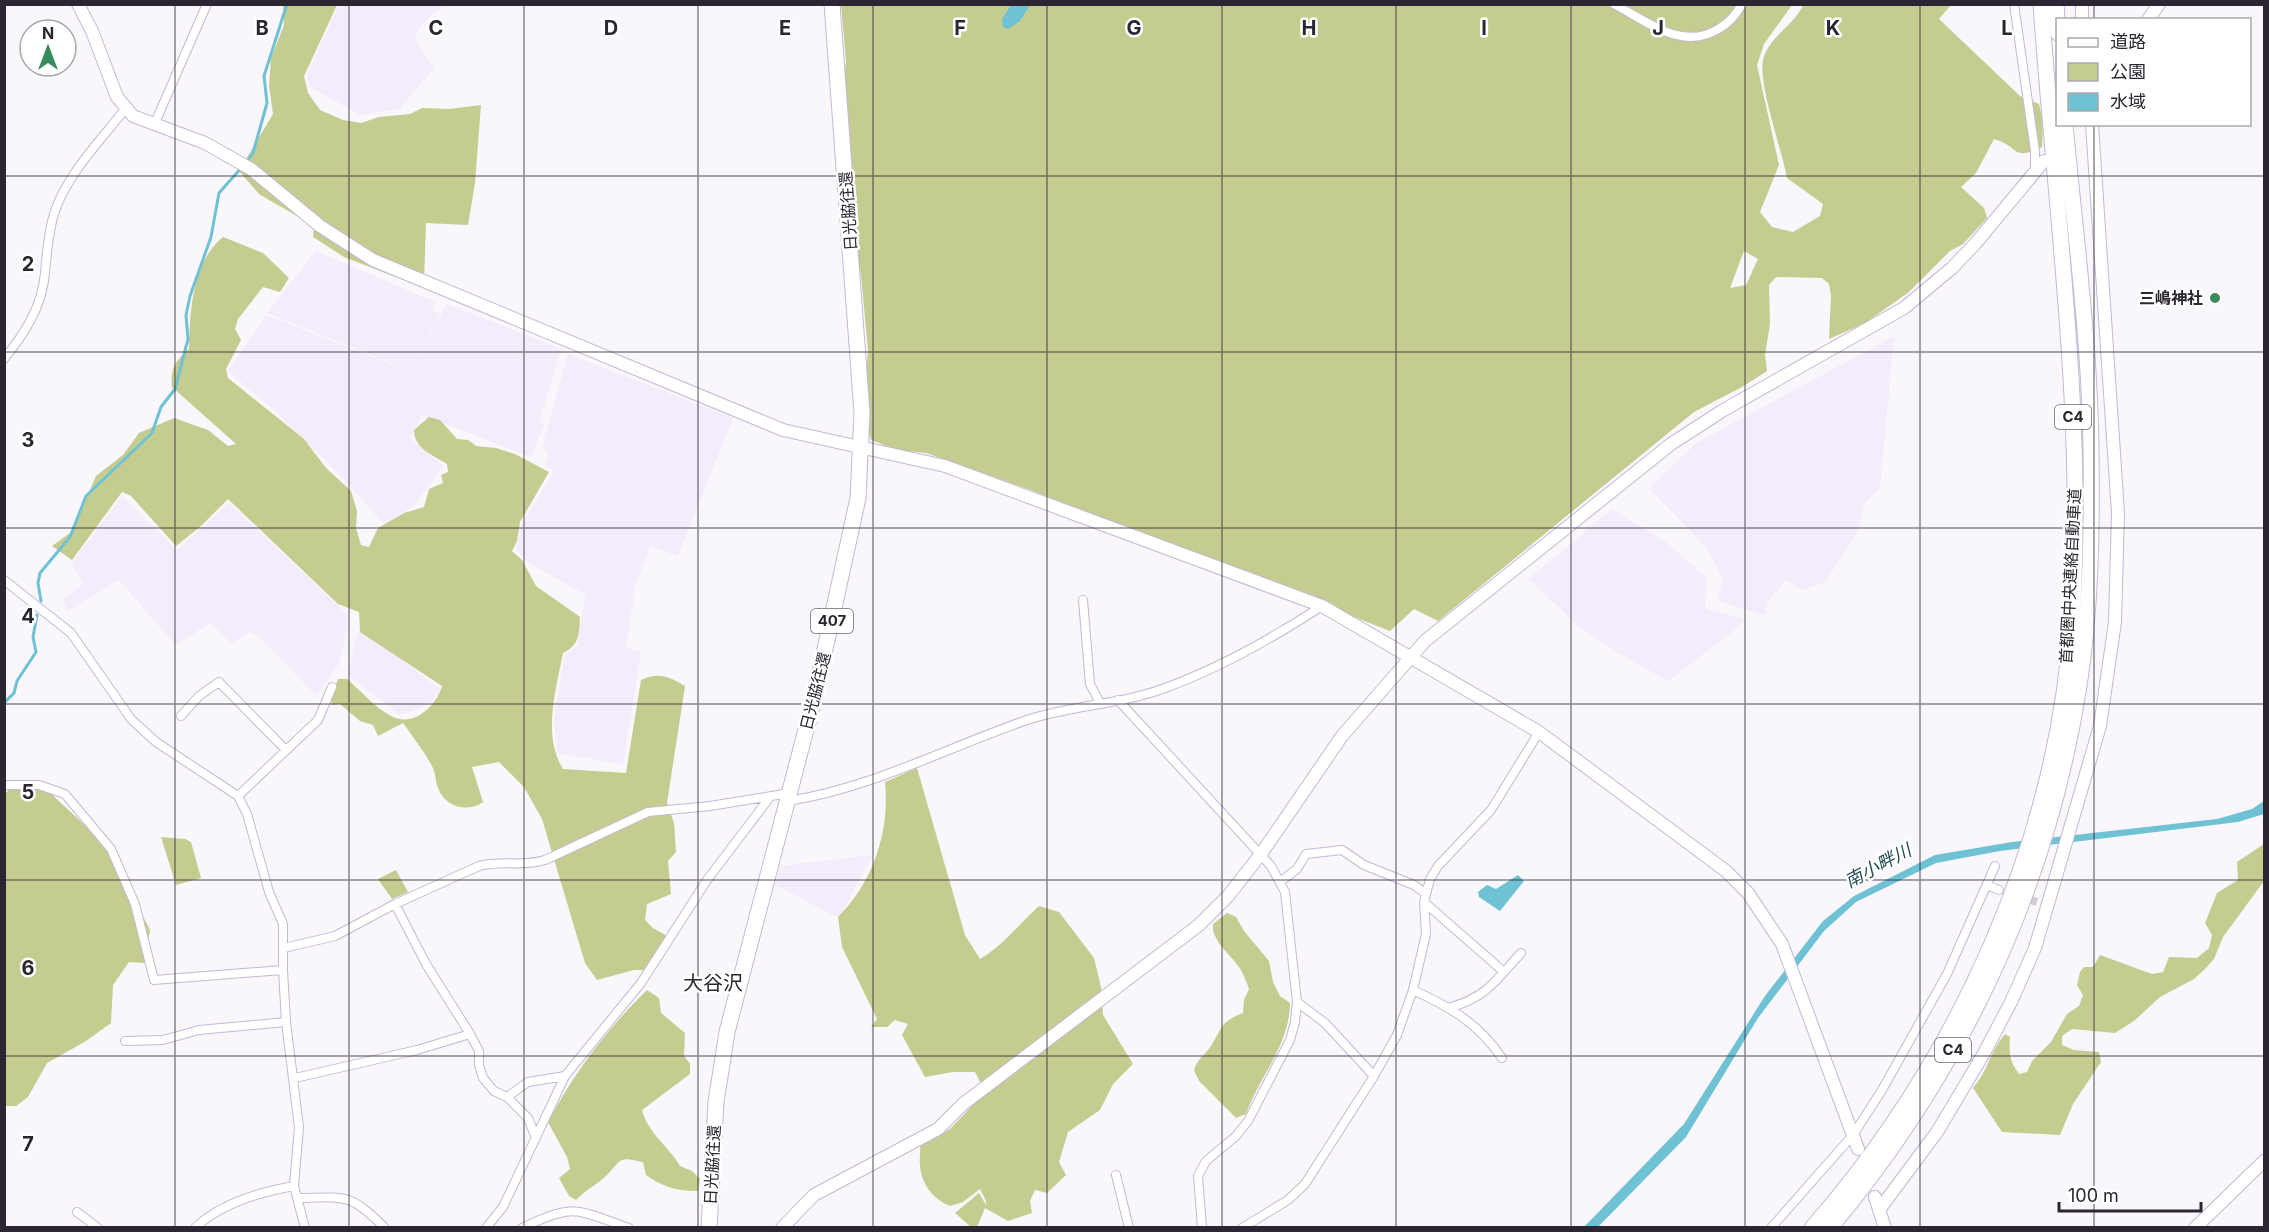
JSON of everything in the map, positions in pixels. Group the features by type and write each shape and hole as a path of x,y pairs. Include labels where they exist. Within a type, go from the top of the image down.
{"highway":[{"name":"日光脇往還","path":"709,1227 716,1102 727,1032 789,797 852,533 858,498 862,413 832,4"},
{"name":"首都圏中央連絡自動車道","path":"2041,4 2072,379 2075,536 2072,620 2064,688 2042,825"},
{"name":"首都圏中央連絡自動車道","path":"1830,1227 1896,1143 1938,1078 1975,1011 2010,937 2079,684 2088,601 2091,518 2088,364 2065,126"},
{"name":"首都圏中央連絡自動車道","path":"1812,1227 1886,1134 1925,1072 1969,991 2033,854"}],"street":[{"path":"78,4 92,30 111,84 133,116 205,143 251,169 348,246 417,280 783,430 945,466 1322,606 1539,732 1726,871 1757,905 1782,945 1858,1149"},
{"path":"154,125 207,4"},
{"path":"1614,4 1670,34 1685,39 1705,37 1729,22 1742,4"},
{"path":"2014,4 2035,151 2035,172"},
{"path":"2149,18 2158,4"},
{"path":"4,358 26,332 39,304 52,224 64,190 126,108"},
{"path":"1879,1210 1937,1132 1983,1055 2011,1002 2035,948 2043,903 2064,852 2100,726 2118,585 2118,513 2092,126"},
{"path":"782,1227 814,1195 938,1129 963,1104 1199,926 1228,896 1261,854 1342,736 1425,641 1671,444 1732,406 1904,308 1952,268 2000,217 2044,161"},
{"path":"4,580 71,633 131,719 156,742 238,796 256,842 269,892 283,924 282,970 286,1022 295,1078 299,1127 294,1186 305,1227"},
{"path":"1083,600 1090,684 1100,703"},
{"path":"284,948 335,936 395,904 479,866 490,863 534,864 545,860 648,812 770,797 826,795 881,778 1026,720 1165,688 1292,626 1322,606"},
{"path":"181,716 199,696 219,682 286,750"},
{"path":"238,796 318,720 332,687"},
{"path":"1118,700 1261,854 1285,892 1298,1002 1290,1040 1248,1121 1236,1136 1206,1161 1198,1176 1202,1227"},
{"path":"1242,1227 1288,1200 1305,1184 1374,1076 1397,1035 1413,990 1426,934 1425,898 1438,866 1491,810 1539,732"},
{"path":"4,785 39,785 65,794 111,849 135,904 154,980 282,970"},
{"path":"486,1227 503,1207 565,1076 641,983 707,880 770,797"},
{"path":"1280,882 1297,869 1306,854 1342,850 1364,865 1414,885 1504,972"},
{"path":"1771,1227 1853,1134 1882,1090 1947,974 1995,866"},
{"path":"1987,885 2000,890"},
{"path":"395,904 426,964 470,1034 478,1051 483,1078 494,1091 507,1097 528,1118 535,1136"},
{"path":"1452,1007 1478,998 1492,987 1521,953"},
{"path":"1413,990 1452,1007 1489,1040 1502,1058"},
{"path":"1298,1002 1325,1023 1374,1076"},
{"path":"125,1041 163,1040 199,1030 286,1022"},
{"path":"295,1078 417,1050 470,1034"},
{"path":"507,1097 528,1082 546,1077 565,1076"},
{"path":"2195,1227 2265,1161"},
{"path":"1116,1175 1130,1227"},
{"path":"195,1227 230,1206 269,1191 294,1186"},
{"path":"299,1198 345,1197 366,1209 385,1227"},
{"path":"1875,1197 1885,1227"},
{"path":"522,1227 551,1214 572,1209 629,1227"},
{"path":"77,1212 98,1227"}],"shaded area":[{"path":"339,5 443,5 420,26 415,39 434,68 399,109 360,115 310,87 307,74"},
{"path":"316,251 435,302 432,311 440,314 409,370 267,313"},
{"path":"447,304 561,349 539,422 544,424 531,457 422,415 410,438 443,466 413,507 383,523 342,477 277,413 228,371 266,315 409,371"},
{"path":"1894,336 1880,488 1864,504 1858,532 1825,582 1802,590 1786,580 1767,602 1765,615 1718,601 1723,578 1705,546 1649,488 1695,444"},
{"path":"568,354 733,418 678,556 650,546 635,587 626,648 641,651 623,764 557,753 554,717 565,654 577,646 586,595 527,562 516,549 521,526 554,471 545,464 548,455 543,445"},
{"path":"122,496 177,550 229,503 347,614 347,631 339,663 317,696 257,635 248,632 233,644 210,623 176,645 119,580 68,611 62,600 83,584 72,563"},
{"path":"1612,509 1666,542 1707,578 1705,609 1744,619 1740,626 1668,681 1613,650 1578,626 1529,579"},
{"path":"361,629 440,689 430,704 400,715 348,675 357,636"},
{"path":"873,855 839,918 775,885 780,866"}],"green space":[{"path":"283,5 337,5 304,76 308,93 320,110 343,120 361,123 379,117 410,114 422,108 449,109 481,105 475,183 468,225 426,223 424,281 414,284 344,257 313,237 314,226 259,194 239,171 273,114 269,85 271,58 284,25"},
{"path":"841,5 1792,5 1764,44 1757,65 1779,165 1760,212 1772,227 1793,232 1820,216 1823,204 1787,178 1771,118 1762,71 1763,60 1771,44 1794,19 1803,5 1951,5 1939,19 2020,96 2039,104 2043,122 2042,147 2020,153 1994,139 1976,173 1961,187 1984,208 1987,218 1963,244 1950,251 1909,292 1865,323 1829,339 1831,296 1829,284 1822,278 1776,277 1769,285 1770,324 1765,355 1767,371 1694,412 1438,621 1414,609 1390,631 1028,489 926,453 897,450 871,440 867,426 865,385 868,351 861,275 856,252 849,123 843,82 846,62","holes":["1744,251 1758,259 1746,285 1730,288"]},
{"path":"223,237 263,253 289,278 280,292 263,287 238,319 235,329 241,340 226,369 228,378 304,439 326,468 351,491 357,511 356,528 361,545 369,547 378,528 404,513 424,507 429,489 443,483 441,475 448,472 447,464 425,451 415,437 414,430 429,417 440,420 457,439 468,440 476,446 496,448 515,454 549,472 520,522 517,541 512,551 522,560 536,586 580,617 576,642 563,653 552,712 553,742 563,769 626,773 641,680 663,676 685,686 667,803 674,823 676,852 668,861 671,894 647,904 645,920 667,936 646,970 634,970 597,980 585,963 542,819 524,787 499,762 472,767 483,802 470,807 451,804 441,795 432,766 403,723 378,736 373,725 360,721 340,704 332,705 331,698 338,679 347,679 385,713 400,719 408,719 423,713 435,701 442,686 360,632 359,612 338,604 228,499 201,526 176,546 131,496 122,492 72,560 52,546 70,533 96,476 123,455 139,433 174,418 208,430 228,446 236,444 172,387 174,366 189,349 192,303 199,273 213,247"},
{"path":"917,768 965,935 980,959 1004,941 1039,906 1059,912 1094,958 1101,987 1103,1015 1133,1064 1113,1084 1100,1110 1068,1132 1059,1162 1066,1175 1047,1193 1035,1190 1030,1201 1032,1213 1008,1221 985,1208 977,1227 971,1227 955,1213 979,1193 986,1205 980,1189 963,1202 950,1206 938,1199 925,1184 921,1172 920,1146 950,1129 985,1092 975,1072 953,1072 925,1077 902,1035 908,1024 895,1020 887,1027 871,1027 877,1019 842,947 838,917 861,888 876,855 885,819 885,782"},
{"path":"9,790 47,790 90,830 111,855 150,930 145,963 129,962 113,985 111,1023 86,1041 47,1063 28,1097 16,1106 5,1106 5,793"},
{"path":"161,837 185,839 191,842 201,878 176,885"},
{"path":"2264,844 2264,881 2223,937 2214,959 2206,968 2194,979 2160,997 2134,1021 2115,1033 2072,1029 2062,1036 2062,1045 2074,1050 2099,1052 2101,1062 2073,1104 2060,1135 2002,1132 1973,1088 2005,1034 2010,1037 2010,1057 2013,1065 2019,1074 2027,1072 2032,1061 2051,1042 2067,1014 2079,1006 2083,995 2077,985 2080,972 2084,967 2093,967 2100,955 2152,974 2163,972 2169,957 2197,958 2209,948 2212,935 2205,923 2217,893 2238,880 2237,862"},
{"path":"396,870 408,892 392,899 378,879"},
{"path":"1227,913 1236,917 1244,931 1269,961 1273,982 1280,996 1290,1003 1289,1018 1280,1046 1246,1114 1236,1118 1199,1081 1194,1070 1223,1026 1230,1019 1243,1013 1244,1000 1249,989 1241,970 1219,943 1213,931 1213,924"},
{"path":"647,990 659,998 661,1013 685,1033 684,1056 690,1064 690,1074 642,1110 649,1126 680,1166 692,1171 700,1179 698,1191 670,1188 646,1175 643,1162 625,1159 618,1162 603,1178 576,1200 569,1196 559,1178 570,1169 567,1157 548,1122 592,1052"}],"water":[{"path":"1011,5 1030,5 1020,21 1008,29 1003,27 1002,19"},
{"path":"2264,801 2264,814 2238,822 2000,851 1936,863 1856,902 1824,931 1758,1018 1686,1137 1598,1227 1583,1228 1684,1124 1765,996 1823,921 1854,896 1935,855 2012,842 2217,819 2252,809"},
{"path":"1518,875 1524,881 1500,911 1479,897 1478,892 1487,885 1496,889"}],"waterway":[{"path":"246,163 253,153 267,103 264,76 287,4"},
{"path":"41,601 38,583 40,573 70,537 86,496 152,433 161,407 175,389 188,339 186,315 190,296 211,237 219,193 242,167"},
{"path":"4,703 14,693 17,681 36,652 33,637 37,615"}],"tunnel":[{"path":"2020,896 2037,902"}],"place":[{"name":"三嶋神社","path":"2215,298"}],"district":[{"name":"大谷沢","path":"713,983"}],"water label":[{"name":"南小畔川","path":"1878,866"}]}
